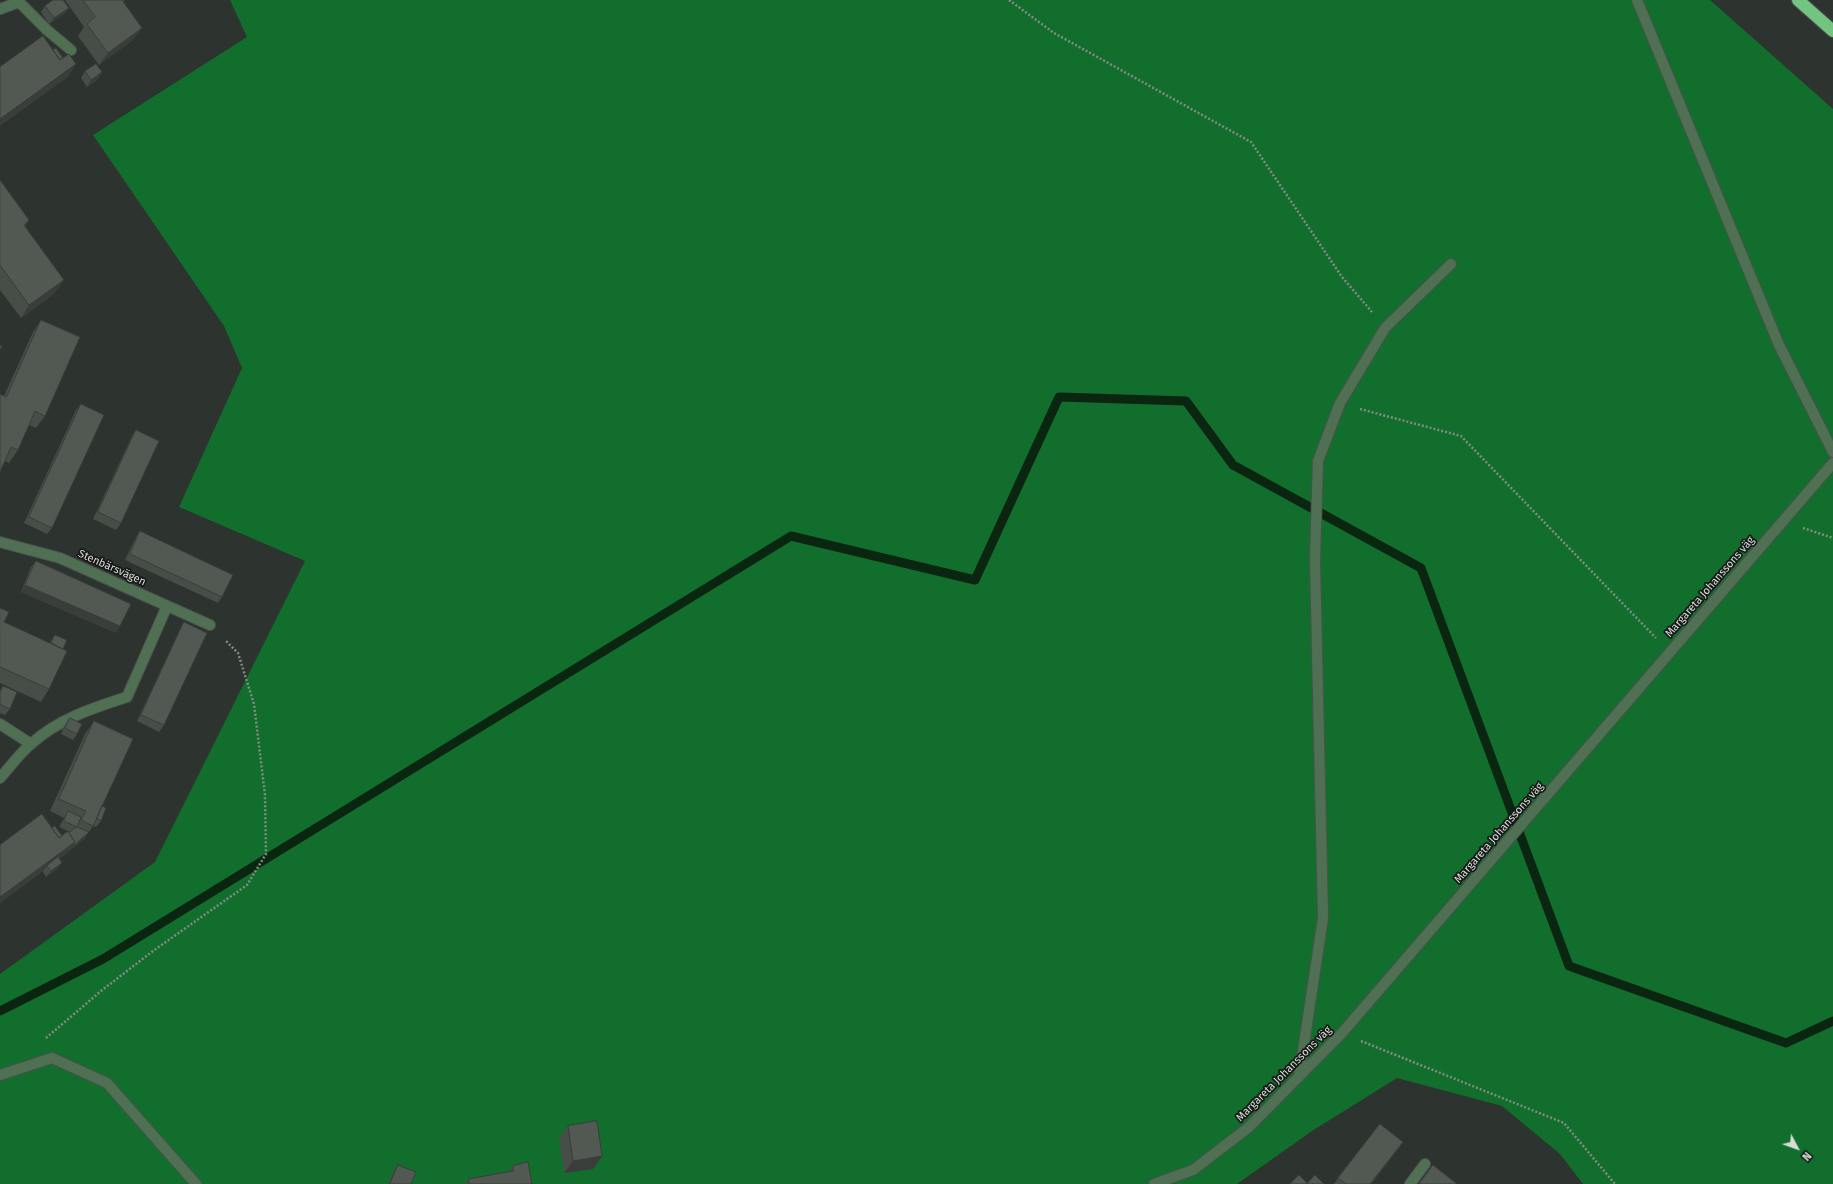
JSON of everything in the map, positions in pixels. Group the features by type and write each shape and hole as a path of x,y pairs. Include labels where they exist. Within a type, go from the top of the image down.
{"highway":[{"path":"1798,0 1833,31"}],"lane":[{"path":"1637,0 1779,345 1833,452"},
{"path":"0,9 19,1 47,30 71,50"},
{"path":"1299,1077 1323,918 1315,559 1318,461 1340,403 1385,328 1451,264"},
{"name":"Margareta Johanssons väg","path":"1154,1184 1193,1170 1249,1126 1342,1033 1833,463"},
{"name":"Stenbärsvägen","path":"0,542 60,558 210,625"},
{"path":"0,778 31,744 46,732 85,710 127,697 167,606"},
{"path":"0,724 31,744"},
{"path":"0,1075 52,1058 107,1083 196,1184"},
{"path":"1410,1184 1425,1164"}],"path":[{"path":"1010,0 1054,33 1251,142 1342,277 1385,328"},
{"path":"1340,403 1461,436 1670,652"},
{"path":"1783,521 1833,538"},
{"path":"43,1041 101,991 153,951 246,886 266,854 265,795 254,704 238,653 210,625"},
{"path":"1342,1033 1564,1123 1615,1184"}],"green space":[{"path":"230,0 1710,0 1833,109 1833,1184 1583,1184 1560,1154 1502,1106 1397,1078 1312,1131 1237,1184 0,1184 0,974 155,862 305,561 179,507 242,368 224,326 93,135 247,37"}],"building":[{"path":"53,0 63,0 69,8 54,18 45,6"},
{"path":"83,0 122,0 142,28 108,53 87,24 95,17"},
{"path":"43,36 60,60 69,54 76,64 0,119 0,67"},
{"path":"56,48 63,58 60,60 53,50"},
{"path":"96,64 102,72 91,80 85,71"},
{"path":"0,180 29,220 24,225 64,280 29,305 0,265"},
{"path":"41,320 80,337 45,416 35,411 18,450 11,447 0,472 0,394 6,397"},
{"path":"81,404 104,415 52,528 29,517"},
{"path":"136,430 159,441 121,523 98,512"},
{"path":"140,531 233,575 222,597 130,554"},
{"path":"36,561 131,604 120,626 25,585"},
{"path":"0,608 9,612 4,622 67,651 49,689 0,667"},
{"path":"184,622 207,633 164,725 141,715"},
{"path":"55,635 67,640 63,649 51,643"},
{"path":"3,686 17,692 10,709 0,704 0,693"},
{"path":"70,718 82,724 77,734 65,728"},
{"path":"94,721 133,739 93,826 81,820 86,811 59,799"},
{"path":"102,806 106,808 101,821 97,819"},
{"path":"68,811 81,817 77,827 64,821"},
{"path":"42,814 59,838 68,831 75,842 0,897 0,845"},
{"path":"55,826 62,836 59,838 52,828"},
{"path":"77,827 89,832 71,848 75,842 69,833"},
{"path":"58,857 62,863 51,871 47,866"},
{"path":"597,1121 602,1156 573,1161 568,1126"},
{"path":"1380,1124 1403,1142 1370,1184 1346,1184 1338,1178"},
{"path":"528,1162 532,1184 469,1184 468,1179 513,1171 513,1166"},
{"path":"398,1165 416,1172 411,1184 390,1184"},
{"path":"1433,1165 1457,1184 1419,1184"},
{"path":"1299,1175 1307,1184 1290,1184"},
{"path":"1315,1175 1324,1184 1307,1184"}],"waterway":[{"path":"0,1011 103,959 791,536 975,580 1059,397 1186,401 1233,465 1421,568 1569,966 1786,1043 1833,1021"}]}
